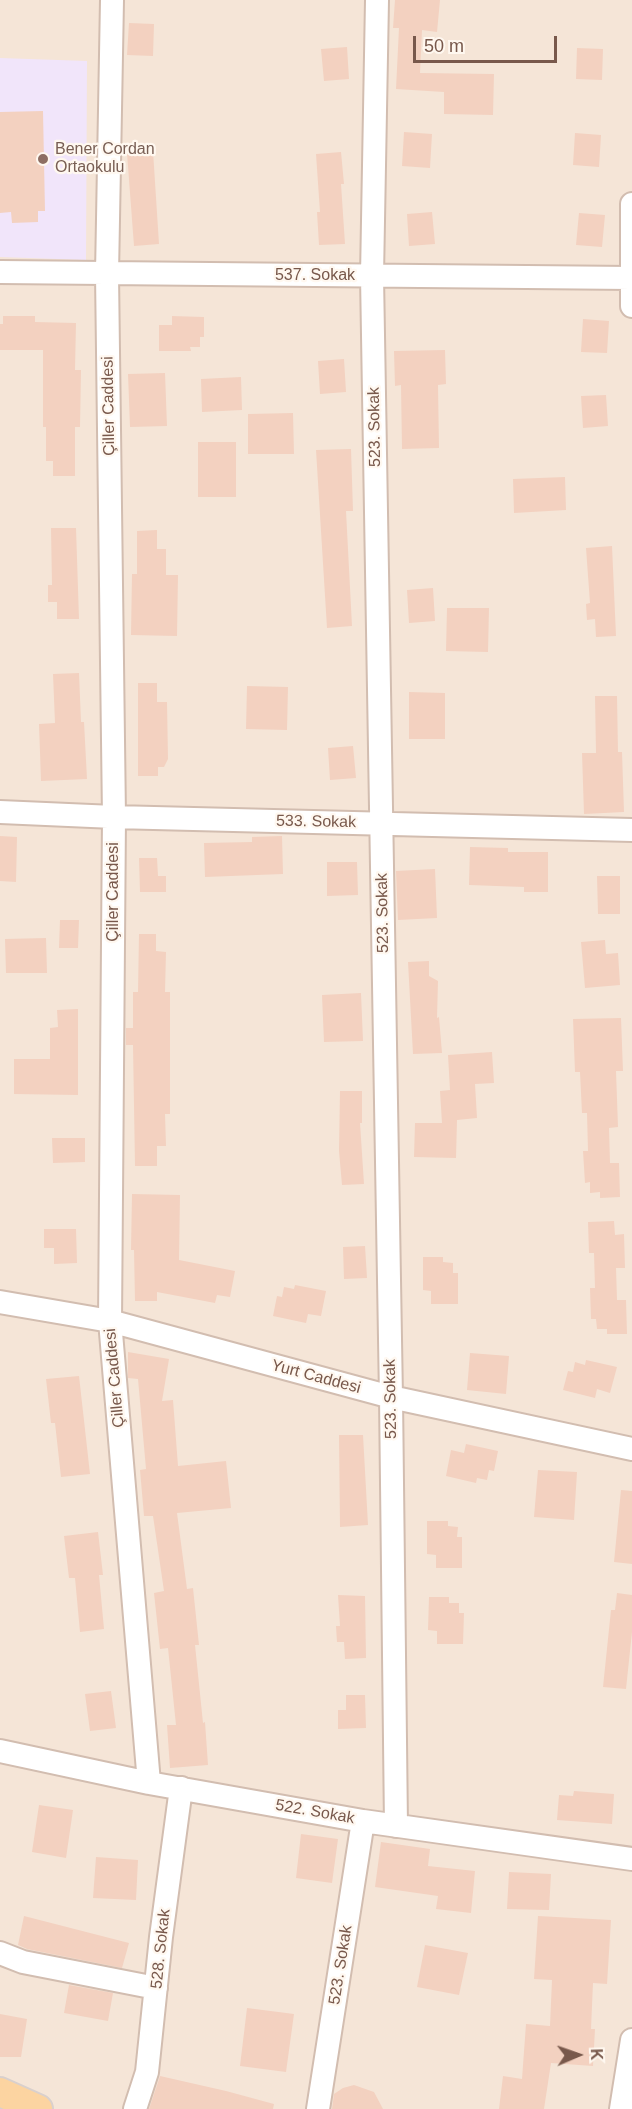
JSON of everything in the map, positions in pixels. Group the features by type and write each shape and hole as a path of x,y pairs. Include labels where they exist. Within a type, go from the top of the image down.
{"main road":[{"path":"0,2092 38,2109"}],"street":[{"name":"Çiller Caddesi","path":"112,0 107,274 114,817 110,1321 149,1783"},
{"name":"523. Sokak","path":"377,0 372,276 396,1826"},
{"path":"632,204 632,306"},
{"name":"537. Sokak","path":"0,272 631,278"},
{"name":"533. Sokak","path":"0,812 632,830"},
{"name":"Yurt Caddesi","path":"0,1302 110,1321 391,1397 632,1449"},
{"name":"522. Sokak","path":"0,1751 149,1783 363,1821 632,1859"},
{"name":"528. Sokak","path":"135,2109 147,2072 181,1788"},
{"name":"523. Sokak","path":"318,2109 363,1821"},
{"path":"0,1953 23,1962 156,1988"},
{"path":"621,2109 632,2040"}],"shaded area":[{"path":"0,0 632,0 632,2109 0,2109"},
{"name":"Bener Cordan Ortaokulu","path":"0,58 87,61 86,260 0,257"}],"building":[{"path":"395,0 440,0 437,32 422,30 420,73 494,74 493,115 444,114 444,92 396,89 399,28 393,28"},
{"path":"129,23 154,24 153,56 127,55"},
{"path":"347,47 349,79 324,81 321,49"},
{"path":"577,48 603,49 602,80 576,79"},
{"path":"43,111 45,211 38,211 38,222 12,223 11,212 0,213 0,112"},
{"path":"404,132 432,134 430,168 402,166"},
{"path":"575,133 601,135 599,167 573,165"},
{"path":"153,151 159,244 134,246 127,153"},
{"path":"341,152 345,244 319,245 317,212 320,212 316,154"},
{"path":"432,212 435,244 409,246 407,214"},
{"path":"579,213 605,215 602,247 576,245"},
{"path":"3,316 35,316 35,322 76,323 75,370 81,370 80,427 75,427 75,476 53,476 53,461 46,461 46,427 43,427 43,350 0,350 0,324 3,324"},
{"path":"172,316 204,317 204,337 200,337 200,347 190,347 191,351 159,351 159,325 172,325"},
{"path":"583,319 609,321 607,353 581,352"},
{"path":"445,350 446,384 438,385 439,448 402,449 401,385 395,386 394,351"},
{"path":"344,359 346,392 320,394 318,361"},
{"path":"165,373 167,426 130,427 128,374"},
{"path":"241,377 242,410 202,412 201,379"},
{"path":"606,395 608,426 583,428 581,396"},
{"path":"293,413 294,454 248,454 248,414"},
{"path":"198,442 236,442 236,497 198,497"},
{"path":"351,449 353,511 346,511 352,626 327,628 316,450"},
{"path":"565,477 566,510 514,513 513,479"},
{"path":"51,528 76,528 79,619 57,619 57,602 48,602 48,585 52,585"},
{"path":"157,530 157,549 166,549 166,575 178,575 177,636 131,635 132,574 137,574 137,531"},
{"path":"612,546 616,636 596,637 595,619 587,620 586,604 590,603 586,548"},
{"path":"433,588 435,621 409,623 407,590"},
{"path":"447,608 489,608 488,652 446,651"},
{"path":"79,673 87,779 41,781 39,724 55,723 53,674"},
{"path":"138,683 157,683 157,702 167,702 168,759 164,767 158,767 158,776 138,776"},
{"path":"247,686 288,687 287,730 246,729"},
{"path":"409,692 445,693 445,739 409,739"},
{"path":"595,696 617,696 618,752 622,752 624,812 584,814 582,753 596,753"},
{"path":"353,746 356,778 330,780 328,748"},
{"path":"0,836 17,837 16,882 0,881"},
{"path":"282,836 283,874 205,877 204,843 252,842 252,837"},
{"path":"470,847 508,848 508,852 548,852 548,892 524,892 524,887 469,885"},
{"path":"139,858 157,858 158,876 166,876 166,892 140,892"},
{"path":"327,862 357,862 358,895 327,896"},
{"path":"435,869 437,918 398,920 396,871"},
{"path":"597,876 620,876 620,914 598,914"},
{"path":"60,920 79,920 78,948 59,948"},
{"path":"139,934 156,934 156,951 166,952 165,992 170,992 170,1114 165,1114 166,1146 157,1146 157,1166 135,1166 133,1045 126,1045 126,1028 133,1028 133,992 138,992"},
{"path":"46,938 47,973 6,973 5,939"},
{"path":"605,940 606,954 618,953 620,985 585,988 581,942"},
{"path":"429,961 429,976 438,981 437,1018 439,1017 442,1053 413,1054 408,962"},
{"path":"361,993 363,1041 324,1042 322,995"},
{"path":"78,1009 78,1095 14,1094 14,1059 50,1059 50,1028 58,1027 57,1010"},
{"path":"621,1018 623,1071 616,1071 618,1127 609,1128 610,1163 619,1163 620,1197 600,1198 600,1192 590,1193 590,1182 585,1183 583,1151 588,1151 587,1113 582,1113 580,1072 575,1072 573,1019"},
{"path":"492,1052 494,1083 475,1084 477,1118 457,1120 456,1158 414,1157 415,1123 442,1123 440,1091 450,1090 448,1055"},
{"path":"340,1091 362,1091 362,1123 360,1123 364,1184 342,1185 339,1151"},
{"path":"52,1138 85,1138 85,1162 53,1163"},
{"path":"132,1194 180,1195 179,1260 235,1271 230,1297 217,1295 215,1303 157,1292 157,1301 135,1301 134,1250 131,1250"},
{"path":"614,1221 615,1235 624,1234 625,1268 616,1268 617,1300 626,1300 627,1334 607,1334 607,1329 597,1329 596,1319 591,1319 590,1288 595,1288 594,1253 589,1253 588,1222"},
{"path":"44,1229 76,1229 77,1263 54,1264 54,1248 44,1248"},
{"path":"365,1246 367,1278 344,1279 343,1247"},
{"path":"423,1257 443,1257 443,1262 453,1263 453,1273 458,1273 458,1304 431,1304 431,1291 423,1290"},
{"path":"295,1285 326,1291 321,1316 308,1314 306,1323 273,1316 277,1296 282,1297 284,1287 294,1289"},
{"path":"128,1352 169,1359 162,1401 173,1400 178,1466 226,1461 231,1508 177,1513 187,1589 193,1588 199,1645 195,1645 208,1765 170,1768 167,1725 176,1725 168,1648 160,1649 154,1593 164,1591 153,1516 144,1516 140,1470 146,1469 138,1379 128,1378"},
{"path":"470,1353 509,1356 506,1394 467,1390"},
{"path":"586,1360 617,1367 610,1393 597,1389 595,1398 563,1390 568,1371 573,1372 575,1362 585,1365"},
{"path":"79,1376 90,1474 61,1477 55,1423 51,1423 46,1379"},
{"path":"339,1435 363,1435 368,1525 340,1527"},
{"path":"466,1444 498,1451 494,1471 489,1470 487,1480 477,1478 476,1483 446,1476 451,1450 464,1453"},
{"path":"538,1470 577,1472 574,1520 534,1517"},
{"path":"621,1490 632,1491 632,1564 614,1562"},
{"path":"427,1521 448,1521 448,1526 458,1527 457,1537 462,1537 462,1568 436,1568 436,1555 427,1554"},
{"path":"98,1532 103,1575 99,1575 104,1629 80,1632 75,1578 69,1578 64,1536"},
{"path":"617,1593 632,1595 632,1632 626,1689 603,1687 611,1610 615,1610"},
{"path":"338,1595 365,1596 366,1658 345,1659 344,1642 337,1642 336,1626 340,1626"},
{"path":"429,1597 449,1597 449,1603 459,1603 459,1613 464,1613 463,1644 437,1644 437,1631 428,1630"},
{"path":"111,1691 116,1728 90,1731 85,1694"},
{"path":"346,1695 365,1695 366,1728 338,1729 338,1710 346,1710"},
{"path":"574,1791 614,1794 612,1824 557,1820 559,1795 573,1796"},
{"path":"39,1805 73,1810 66,1858 32,1852"},
{"path":"301,1834 338,1839 332,1883 296,1878"},
{"path":"381,1842 430,1849 428,1866 475,1871 471,1913 436,1909 438,1896 375,1887"},
{"path":"96,1857 138,1860 136,1900 93,1898"},
{"path":"509,1872 551,1874 549,1910 507,1909"},
{"path":"24,1916 129,1943 122,1968 27,1949 18,1945"},
{"path":"538,1916 611,1920 607,1984 593,1983 591,2029 595,2029 593,2066 551,2063 544,2109 499,2109 503,2076 522,2079 526,2024 550,2026 552,1980 534,1979"},
{"path":"425,1945 468,1953 459,1995 417,1987"},
{"path":"69,1985 113,1993 108,2021 64,2013"},
{"path":"247,2008 294,2014 286,2072 240,2066"},
{"path":"0,2014 27,2019 21,2057 0,2057"},
{"path":"160,2076 274,2104 273,2109 149,2109"},
{"path":"354,2085 374,2092 383,2109 332,2109 334,2094"}],"place":[{"name":"Bener Cordan Ortaokulu","path":"43,159"}]}
